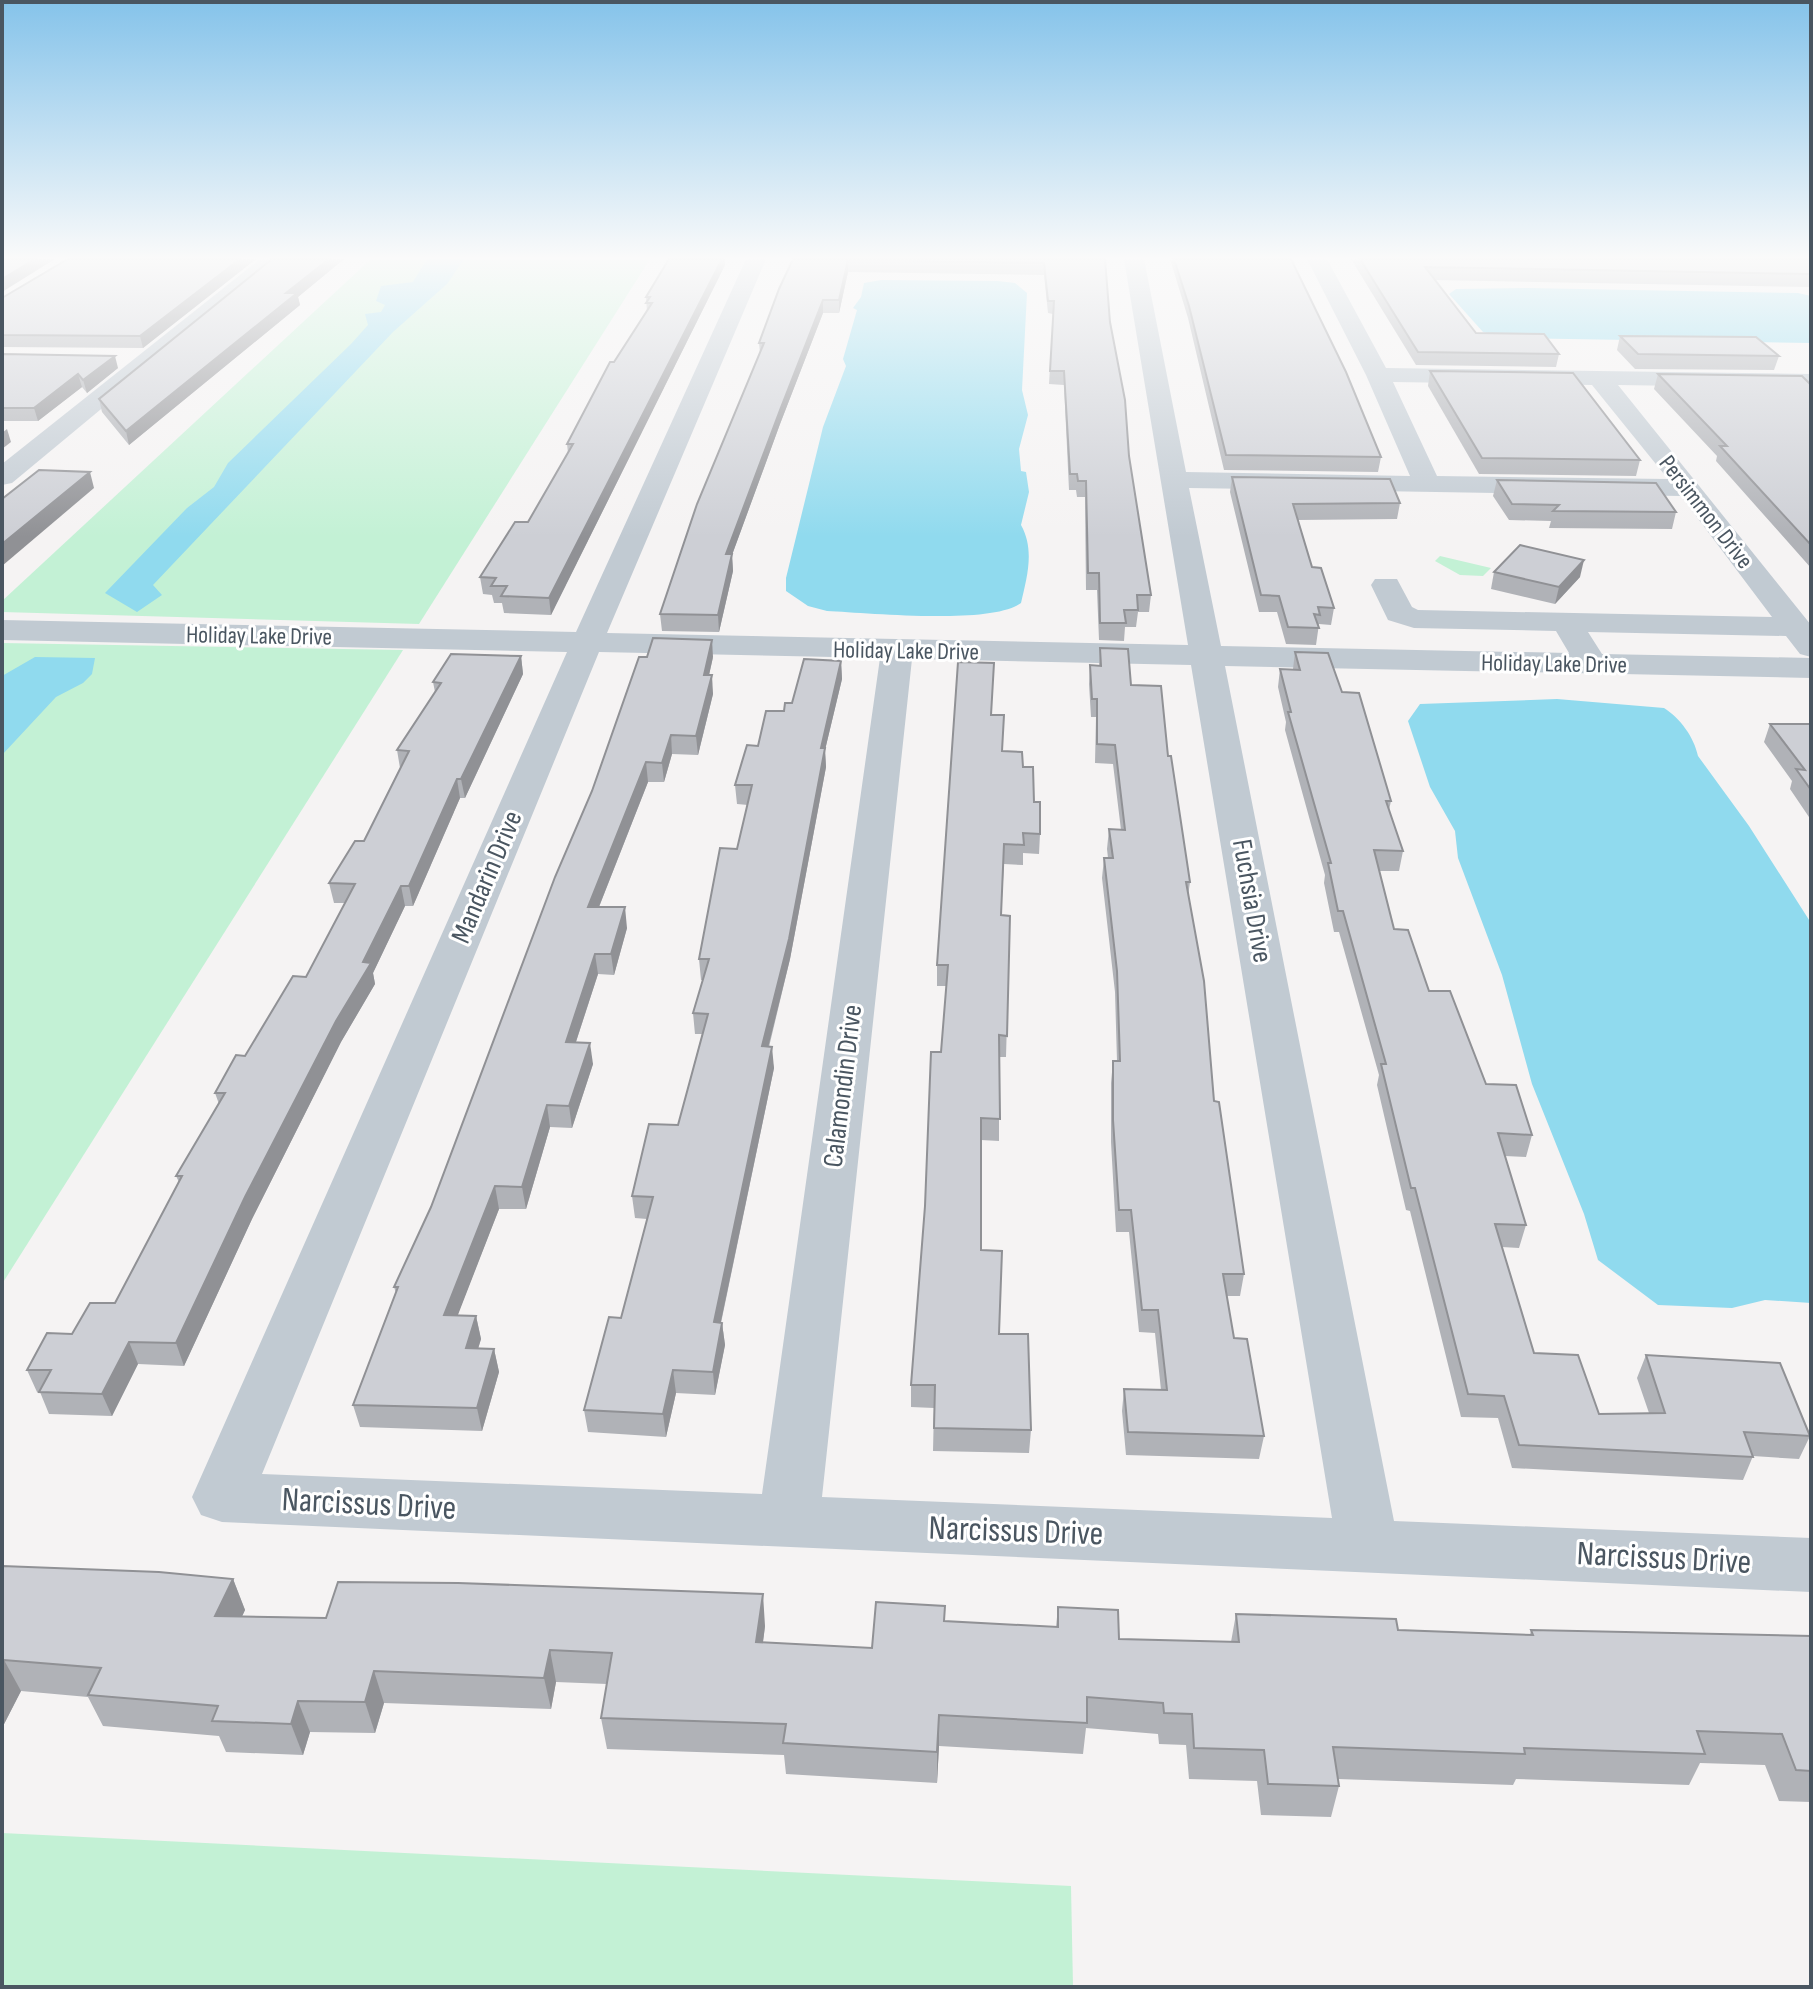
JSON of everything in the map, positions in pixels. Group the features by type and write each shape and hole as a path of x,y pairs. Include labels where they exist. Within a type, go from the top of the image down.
{"street":[{"path":"2,477 157,352"},
{"name":"Mandarin Drive","path":"222,1497 587,643 715,352"},
{"name":"Fuchsia Drive","path":"1151,352 1209,658 1368,1545"},
{"path":"1366,352 1428,485"},
{"path":"120,358 149,358"},
{"path":"1378,375 1811,381"},
{"name":"Persimmon Drive","path":"1599,378 1689,488 1803,637"},
{"path":"16,431 58,432"},
{"path":"1174,480 1689,488"},
{"path":"1386,585 1399,613 1414,619 1566,622 1803,637"},
{"path":"1566,622 1593,665"},
{"name":"Holiday Lake Drive","path":"2,630 1209,658 1811,668"},
{"name":"Calamondin Drive","path":"789,1522 897,650"},
{"name":"Narcissus Drive","path":"222,1497 1811,1565"}],"green space":[{"path":"271,352 591,352 419,624 2,612 2,601"},
{"path":"1440,556 1491,568 1483,576 1460,575 1435,561"},
{"path":"2,643 403,650 2,1284"},
{"path":"2,1833 1071,1886 1073,1987 2,1987"}],"water":[{"path":"343,352 374,352 153,585 162,595 137,612 105,593 187,508 214,487 228,463"},
{"path":"845,352 1024,352 1022,390 1028,415 1019,449 1021,471 1026,472 1029,492 1021,525 1029,554 1021,603 1006,610 984,614 899,615 827,611 808,606 786,591 786,578 823,427 846,366 843,359"},
{"path":"35,657 95,658 92,674 83,683 56,697 2,755 2,676"},
{"path":"1557,699 1664,708 1676,717 1690,735 1698,756 1749,826 1811,923 1811,1303 1765,1300 1732,1308 1658,1305 1598,1260 1584,1214 1532,1084 1502,975 1458,858 1455,831 1430,787 1408,721 1420,704"}],"building":[{"path":"157,352 224,352 126,431 99,399"},
{"path":"621,352 675,352 549,598 501,596 507,586 491,586 496,578 480,577 515,522 528,522 573,444 567,444 610,362 614,362"},
{"path":"760,352 803,352 726,554 732,554 718,615 660,614 697,504"},
{"path":"1051,352 1116,352 1151,595 1137,595 1138,610 1124,610 1126,623 1100,623 1099,573 1088,573 1086,481 1078,481 1077,474 1070,474 1064,371 1050,371"},
{"path":"1200,352 1336,352 1381,457 1226,455"},
{"path":"1418,352 1557,352 1559,354"},
{"path":"1636,352 1774,352 1779,356"},
{"path":"2,354 115,356 83,380 78,374 34,408 2,408"},
{"path":"1430,371 1573,373 1640,460 1482,458"},
{"path":"1658,374 1802,376 1811,385 1811,545 1720,446 1727,446"},
{"path":"39,470 90,472 2,544 2,499"},
{"path":"1232,477 1390,479 1400,503 1293,504 1312,567 1321,568 1334,608 1318,607 1320,615 1314,614 1319,628 1288,627 1279,596 1261,595"},
{"path":"1497,480 1656,483 1676,512 1553,511 1559,505 1512,504"},
{"path":"1520,545 1584,560 1559,587 1494,572"},
{"path":"653,638 712,640 704,675 712,675 696,736 671,735 662,763 646,762 588,907 625,907 611,954 595,954 566,1042 590,1043 569,1106 547,1105 522,1187 495,1186 444,1315 476,1316 466,1348 494,1349 477,1408 353,1405 398,1287 394,1287 431,1207 555,877 592,791 639,657 647,657"},
{"path":"1100,648 1128,649 1131,685 1161,686 1168,756 1171,756 1190,882 1186,882 1204,981 1214,1101 1219,1102 1244,1274 1223,1274 1234,1338 1247,1339 1264,1436 1128,1432 1124,1389 1167,1390 1158,1310 1142,1310 1131,1210 1119,1210 1113,1120 1113,1061 1120,1061 1117,971 1104,858 1113,858 1109,829 1125,830 1115,745 1097,744 1097,699 1092,699 1090,665 1101,666"},
{"path":"1295,652 1328,653 1342,692 1359,693 1391,801 1386,801 1403,851 1374,850 1394,929 1408,930 1429,991 1450,991 1486,1084 1516,1085 1532,1135 1498,1133 1526,1225 1495,1224 1534,1353 1578,1355 1599,1414 1665,1413 1646,1355 1780,1363 1810,1436 1744,1432 1753,1457 1519,1445 1504,1396 1468,1394 1415,1188 1411,1188 1381,1064 1386,1064 1343,911 1338,911 1328,863 1331,863 1288,712 1291,712 1280,669 1300,670"},
{"path":"451,654 521,656 461,779 457,779 409,886 401,886 363,962 371,963 336,1021 245,1197 176,1343 129,1342 102,1394 39,1392 51,1370 27,1370 47,1333 72,1334 90,1303 115,1303 182,1176 176,1176 225,1093 215,1093 236,1055 245,1056 293,976 306,977 355,884 329,883 355,841 364,841 409,751 397,750 441,683 433,682"},
{"path":"804,659 841,661 821,748 825,748 789,939 762,1046 772,1047 714,1322 722,1323 713,1372 673,1370 663,1414 584,1410 609,1317 621,1318 653,1197 632,1196 649,1124 678,1125 708,1014 693,1013 709,959 699,959 720,848 737,849 752,785 735,785 747,745 758,746 766,711 784,711 785,703 792,703"},
{"path":"958,662 994,663 991,715 1004,715 1002,751 1022,752 1023,767 1033,767 1034,802 1040,802 1040,834 1023,833 1024,845 1004,844 1001,915 1010,916 1007,1036 999,1035 1000,1119 981,1118 981,1250 1002,1251 999,1334 1028,1334 1031,1430 934,1428 935,1385 911,1385 925,1206 931,1052 941,1052 948,965 937,965"},
{"path":"1770,724 1811,724 1811,790 1796,769 1805,770"},
{"path":"2,1566 159,1572 233,1579 215,1616 326,1618 338,1582 763,1594 756,1642 872,1648 876,1602 945,1606 944,1621 1058,1627 1058,1607 1118,1610 1119,1639 1239,1642 1236,1614 1396,1619 1398,1630 1533,1635 1531,1630 1811,1636 1811,1771 1796,1770 1782,1734 1697,1731 1705,1754 1524,1748 1525,1754 1333,1747 1339,1786 1268,1784 1264,1750 1194,1748 1192,1714 1164,1713 1163,1703 1087,1697 1087,1723 939,1715 937,1752 783,1743 786,1724 601,1718 612,1653 550,1650 544,1678 374,1671 365,1702 298,1701 291,1724 212,1721 218,1706 88,1695 101,1668 4,1660 2,1664"}]}
